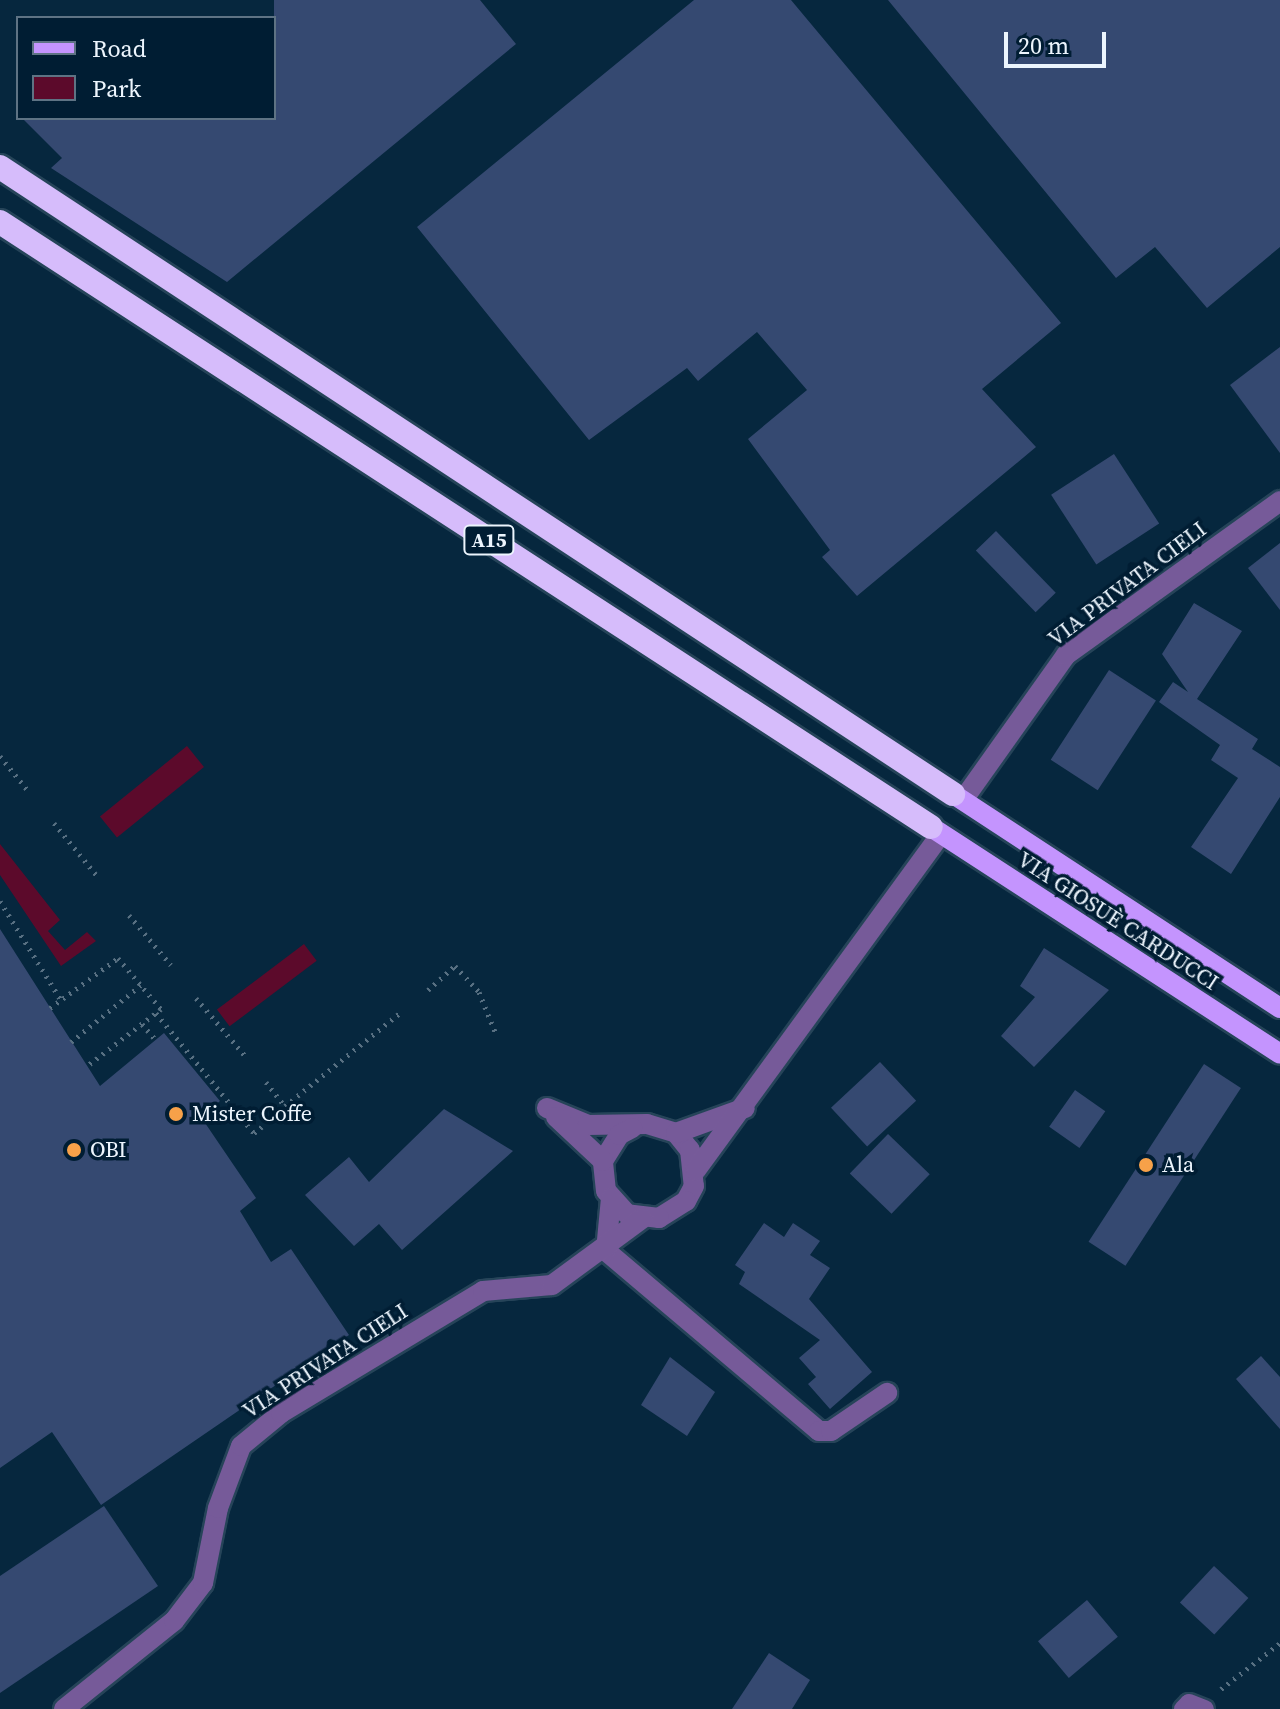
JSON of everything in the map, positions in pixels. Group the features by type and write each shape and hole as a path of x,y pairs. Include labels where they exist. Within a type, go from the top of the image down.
{"highway":[{"name":"A15","path":"0,167 958,797"},
{"name":"A15","path":"0,222 936,831"}],"main road":[{"name":"VIA GIOSUÈ CARDUCCI","path":"958,797 1280,1008"},
{"name":"VIA GIOSUÈ CARDUCCI","path":"936,831 1280,1054"}],"street":[{"name":"VIA PRIVATA CIELI","path":"958,797 1066,655 1280,501"},
{"path":"611,1198 642,1219 659,1218 686,1201 696,1170 842,975 936,831"},
{"path":"632,1128 588,1125 547,1108 603,1161 611,1198 606,1251 819,1431 831,1431 887,1393"},
{"path":"603,1161 619,1135 632,1128 647,1124 676,1133 745,1108"},
{"path":"676,1133 696,1170"},
{"name":"VIA PRIVATA CIELI","path":"64,1709 174,1621 203,1583 218,1508 241,1446 281,1413 483,1291 552,1285 606,1251 642,1219"}],"path":[{"path":"0,756 29,792"},
{"path":"54,823 98,877"},
{"path":"0,901 61,1000"},
{"path":"129,915 171,965"},
{"path":"50,1008 118,958 161,1009 87,1066"},
{"path":"428,990 455,966 479,992 496,1034"},
{"path":"71,1042 141,985"},
{"path":"196,998 246,1057"},
{"path":"266,1082 285,1106 401,1012"},
{"path":"156,1013 254,1133 265,1124"},
{"path":"142,1024 156,1040"},
{"path":"1192,1707 1233,1684 1280,1643"}],"green space":[{"path":"187,746 204,767 117,837 100,816"},
{"path":"0,844 60,920 48,931 65,950 87,932 96,941 61,966 0,875"},
{"path":"304,944 317,961 230,1026 217,1010"}],"building":[{"path":"274,0 480,0 516,44 227,282 51,168 62,158 24,120 276,120"},
{"path":"694,0 791,0 1061,323 982,389 1036,447 857,596 822,557 830,550 748,439 807,390 757,332 698,381 687,368 589,440 417,227"},
{"path":"888,0 1280,0 1280,247 1207,308 1155,247 1116,278"},
{"path":"1280,347 1280,453 1230,385"},
{"path":"1114,454 1159,524 1096,564 1051,495"},
{"path":"996,531 1056,593 1036,612 976,550"},
{"path":"1280,543 1280,610 1248,568"},
{"path":"1194,603 1242,631 1197,699 1258,739 1252,749 1280,767 1280,797 1231,874 1191,847 1238,778 1211,760 1220,745 1159,702 1173,682 1188,692 1162,654"},
{"path":"1109,670 1156,700 1098,790 1051,760"},
{"path":"0,929 100,1086 164,1033 220,1101 201,1117 256,1198 240,1211 271,1262 291,1249 349,1335 101,1505 52,1432 0,1468"},
{"path":"1044,948 1109,990 1034,1067 1001,1036 1035,997 1020,986"},
{"path":"880,1062 916,1101 867,1146 831,1108"},
{"path":"1204,1064 1241,1088 1125,1266 1089,1242"},
{"path":"1075,1090 1105,1111 1079,1148 1049,1127"},
{"path":"444,1109 513,1151 402,1250 379,1224 354,1246 305,1195 349,1157 369,1182"},
{"path":"888,1134 930,1174 892,1214 850,1174"},
{"path":"764,1223 784,1237 793,1223 820,1241 810,1255 830,1268 809,1299 872,1372 830,1409 808,1384 816,1377 799,1358 820,1340 739,1284 745,1272 735,1265"},
{"path":"1261,1356 1280,1377 1280,1429 1236,1379"},
{"path":"670,1357 715,1392 687,1436 641,1405"},
{"path":"104,1506 158,1586 0,1693 0,1576"},
{"path":"1214,1566 1248,1598 1214,1635 1180,1603"},
{"path":"1087,1600 1118,1637 1069,1678 1038,1641"},
{"path":"769,1653 810,1680 792,1709 732,1709"}],"place":[{"name":"Mister Coffe","path":"176,1114"},
{"name":"OBI","path":"74,1150"},
{"name":"Ala","path":"1146,1165"}]}
